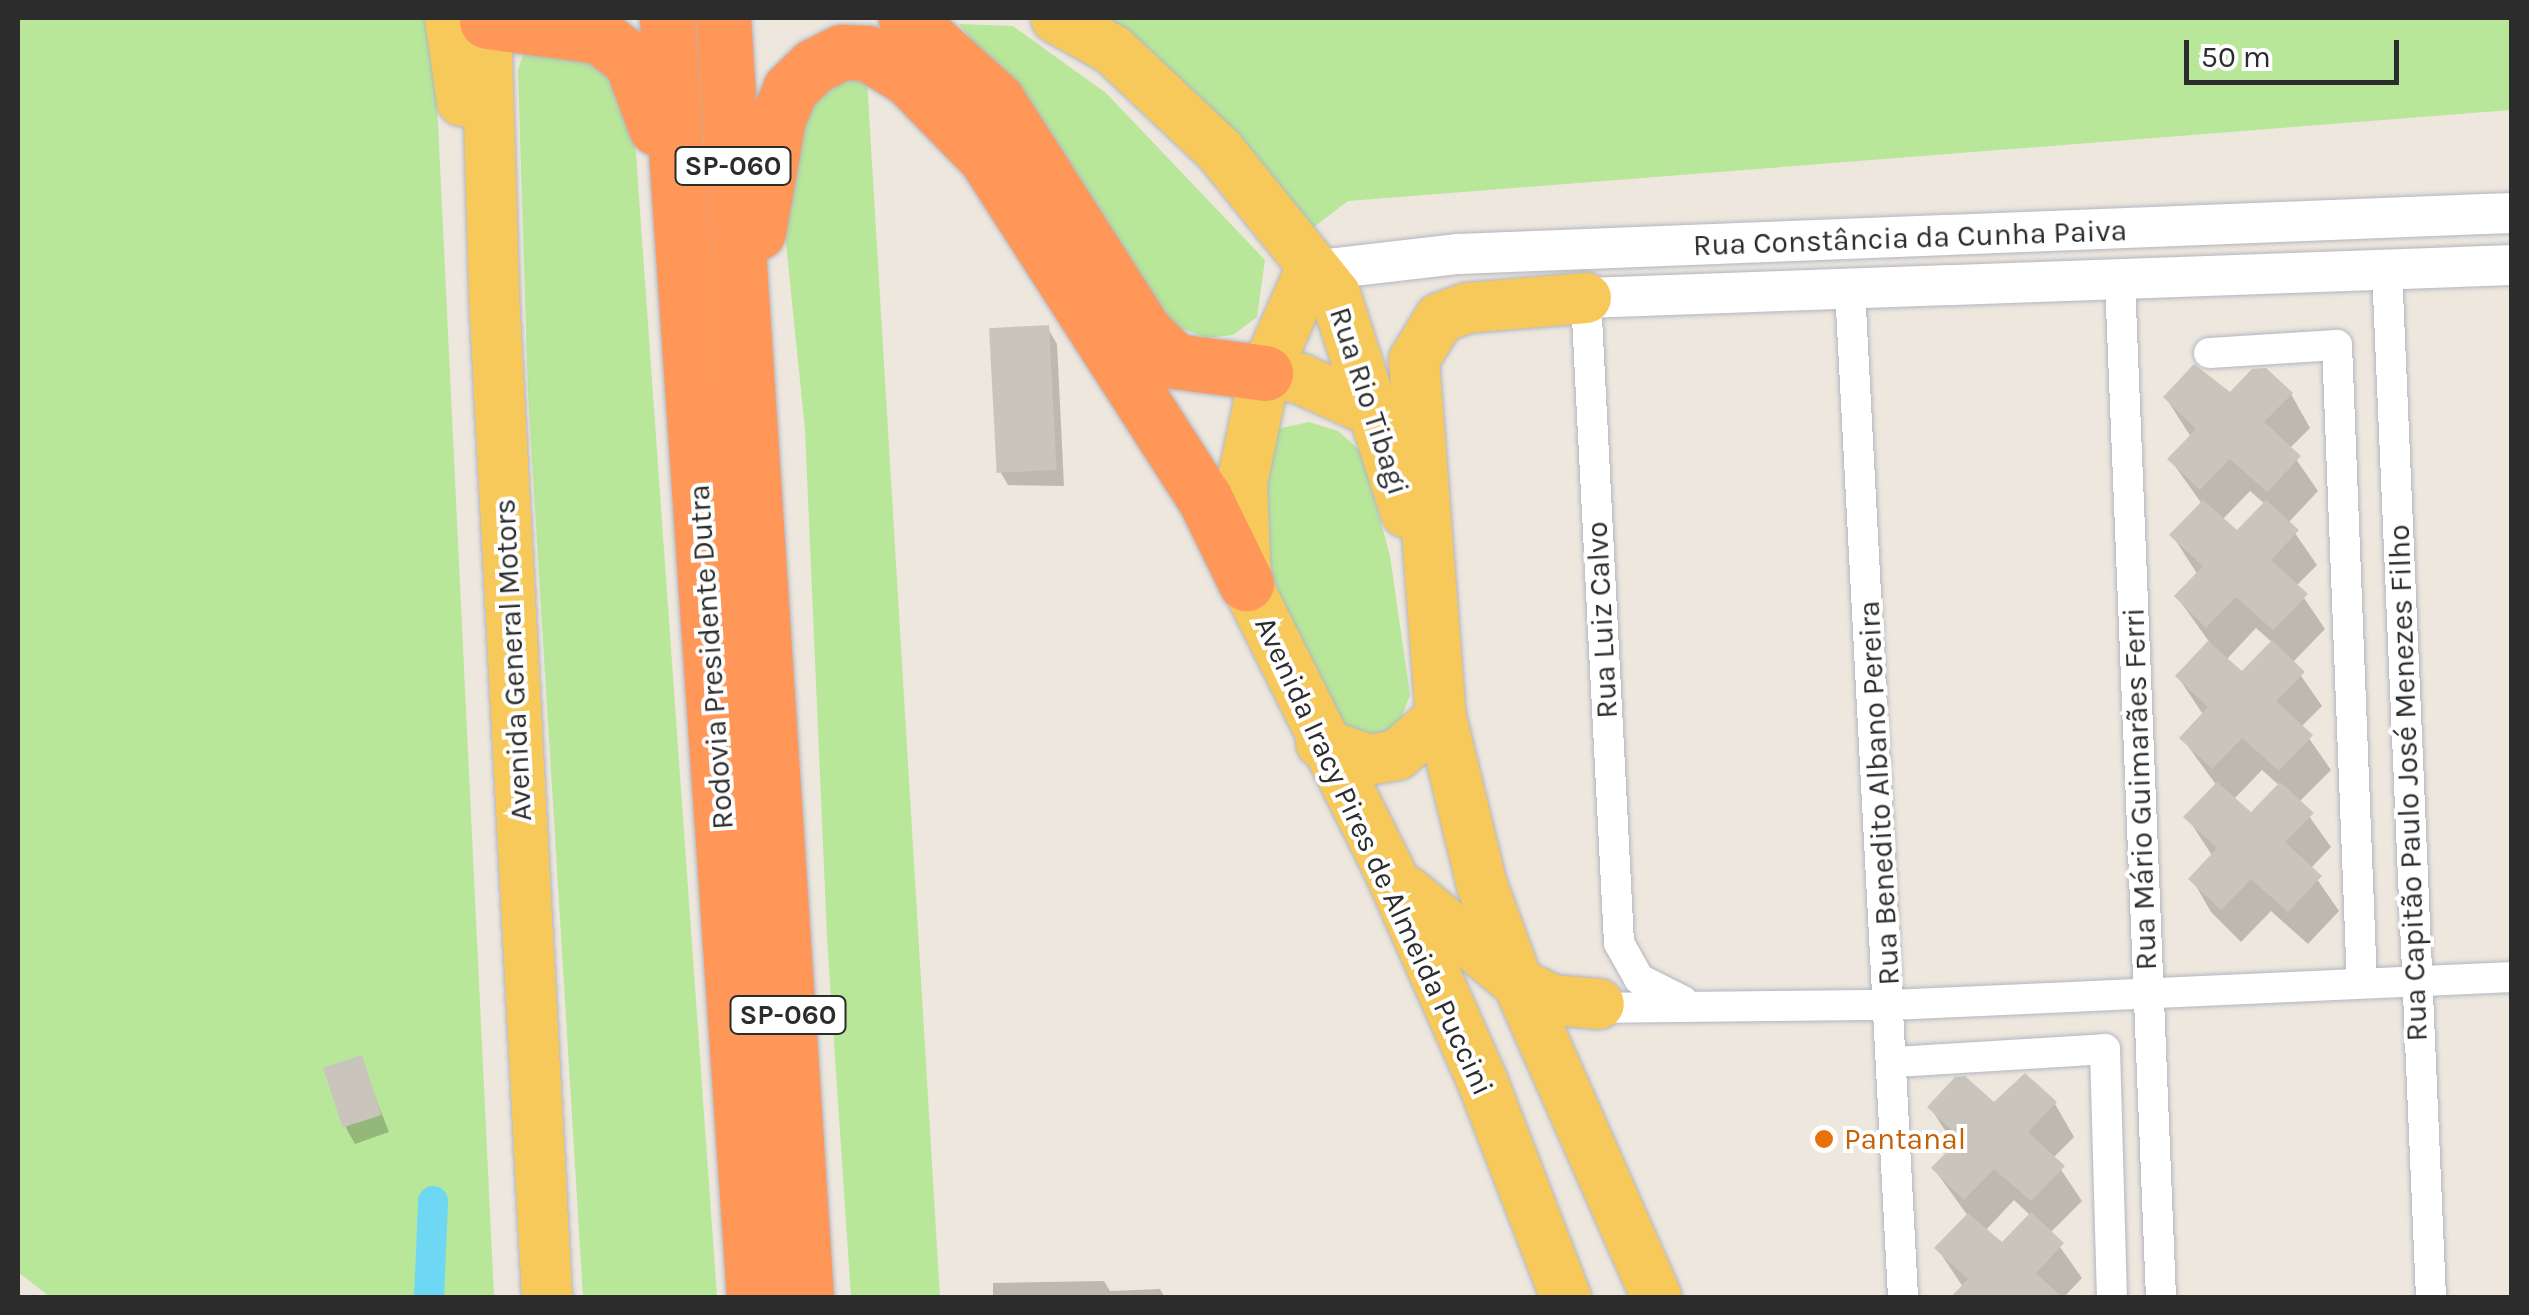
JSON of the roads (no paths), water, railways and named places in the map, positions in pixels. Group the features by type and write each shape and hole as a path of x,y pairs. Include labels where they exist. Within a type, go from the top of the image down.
{"highway":[{"path":"476,18 564,26 599,36 631,60 649,95 676,226"},
{"name":"Rodovia Presidente Dutra","path":"667,18 676,226 754,1298"},
{"name":"Rodovia Presidente Dutra","path":"723,18 806,1298"},
{"path":"906,18 997,100 1144,331 1176,361 1216,372 1264,374"},
{"path":"743,314 778,119 790,90 814,66 842,52 868,53 908,78 986,158 1204,497 1246,584"}],"main road":[{"name":"Avenida General Motors","path":"476,18 547,1298"},
{"name":"Rua Rio Tibagi","path":"1056,18 1112,50 1220,151 1310,271 1335,294 1401,491 1436,655"},
{"path":"1246,584 1242,483 1264,374 1310,271"},
{"path":"1586,298 1467,308 1440,318 1424,336 1414,360 1440,718 1518,984 1657,1298"},
{"path":"1264,374 1301,379 1376,413"},
{"name":"Avenida Iracy Pires de Almeida Puccini","path":"1246,584 1321,743 1388,868 1482,1080 1566,1298"},
{"path":"1321,743 1369,760 1396,755 1440,718"},
{"path":"1388,868 1426,912 1518,984 1554,1000 1599,1004"},
{"path":"1482,1080 1504,1040 1518,984"}],"street":[{"name":"Rua Constância da Cunha Paiva","path":"1310,271 1458,254 2512,213"},
{"name":"Rua Constância da Cunha Paiva","path":"1586,298 2512,265"},
{"name":"Rua Capitão Paulo José Menezes Filho","path":"2387,269 2431,1298"},
{"name":"Rua Mário Guimarães Ferri","path":"2120,281 2161,1298"},
{"name":"Rua Benedito Albano Pereira","path":"1850,290 1894,1062 1903,1298"},
{"name":"Rua Luiz Calvo","path":"1586,298 1619,943 1639,979 1694,1007"},
{"path":"2209,353 2337,345 2362,984"},
{"path":"1599,1004 1891,1005 2512,977"},
{"path":"1894,1062 2105,1049 2112,1298"}],"waterway":[{"path":"429,1298 433,1201"}],"place":[{"name":"Pantanal","path":"1824,1139"}]}
